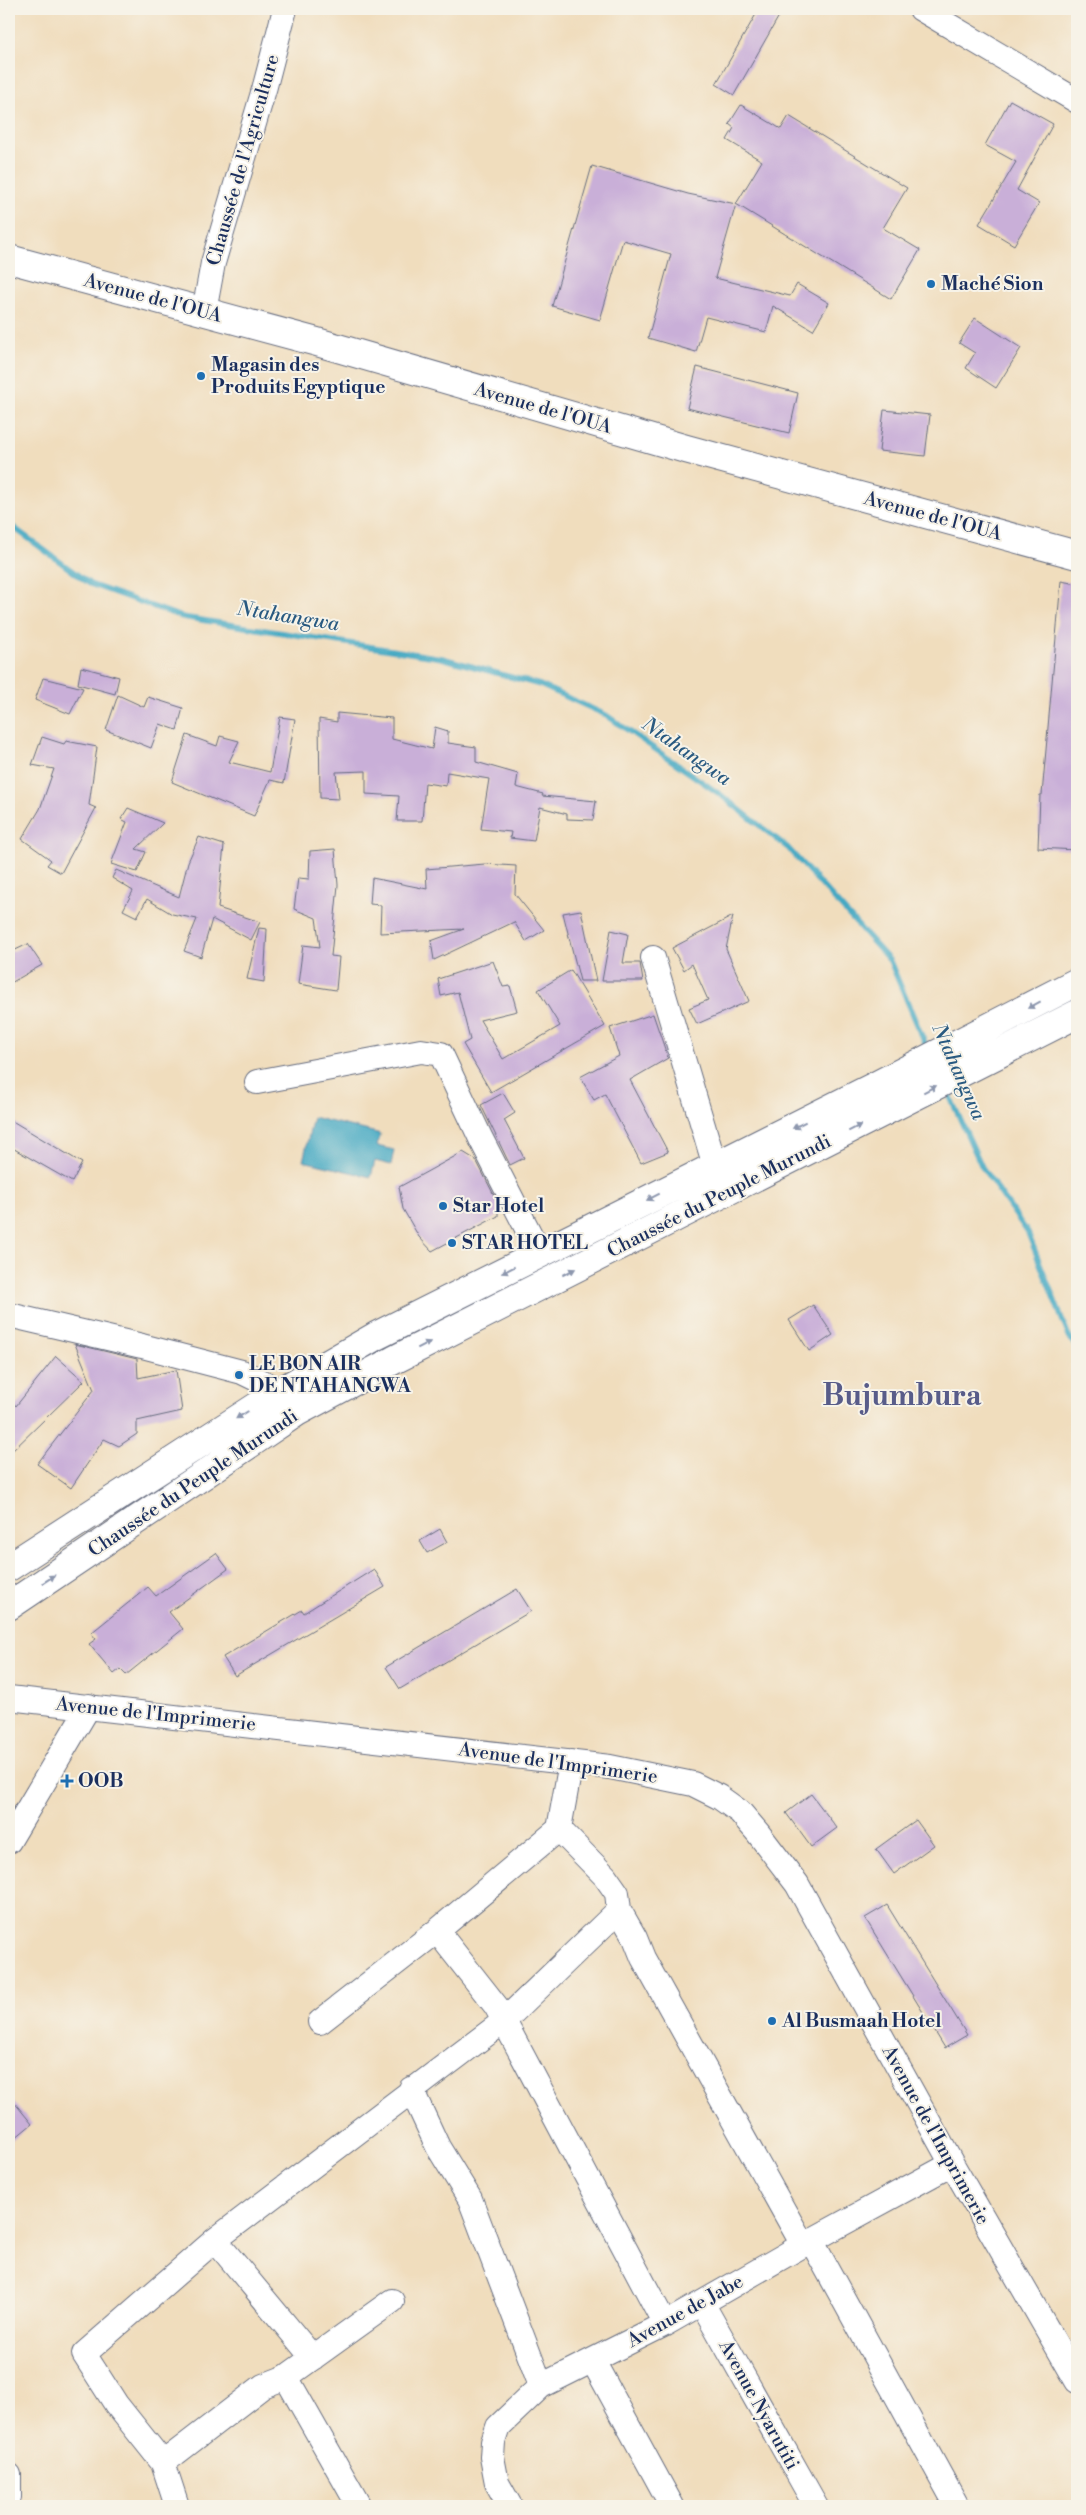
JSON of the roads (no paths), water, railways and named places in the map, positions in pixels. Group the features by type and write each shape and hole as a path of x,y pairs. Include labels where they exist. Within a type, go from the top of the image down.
{"main road":[{"name":"Avenue de l'OUA","path":"9,259 317,342 686,449 1077,555"},
{"name":"Chaussée du Peuple Murundi","path":"9,1567 281,1391 376,1336 873,1087 1077,982"},
{"name":"Chaussée du Peuple Murundi","path":"9,1606 297,1412 394,1360 1077,1014"}],"street":[{"name":"Chaussée de l'Agriculture","path":"204,312 213,263 265,86 285,9"},
{"path":"920,9 1077,101"},
{"path":"653,958 715,1166"},
{"path":"257,1082 421,1051 441,1054 481,1139 540,1254"},
{"path":"9,1315 242,1372 281,1391 297,1412"},
{"name":"Avenue de l'Imprimerie","path":"9,1698 610,1767 693,1784 719,1797 740,1812 796,1884 952,2164 1077,2381"},
{"path":"9,1841 89,1706"},
{"path":"320,2022 436,1931 559,1829 571,1762"},
{"path":"559,1829 605,1876 617,1893 619,1910 635,1938 643,1958 957,2506"},
{"path":"177,2506 163,2463 116,2404 84,2354 215,2240 504,2020 619,1910"},
{"path":"436,1931 496,2006 665,2324"},
{"path":"411,2089 438,2146 470,2199 507,2300 542,2386"},
{"name":"Avenue de Jabe","path":"510,2506 497,2483 492,2457 493,2442 498,2427 542,2386 665,2324 807,2242 952,2164"},
{"path":"215,2240 313,2358"},
{"path":"163,2463 263,2386 286,2377 392,2301"},
{"name":"Avenue Nyarutiti","path":"702,2303 816,2506"},
{"path":"593,2361 672,2506"},
{"path":"286,2377 358,2506"},
{"path":"9,2475 9,2497"}],"water":[{"path":"313,1117 381,1134 377,1146 394,1150 391,1165 375,1161 371,1177 303,1161"}],"waterway":[{"name":"Ntahangwa","path":"9,524 90,584 182,617 442,658 540,685 606,715 721,795 788,848 890,961 928,1050"},
{"name":"Ntahangwa","path":"946,1088 982,1167 1028,1233 1068,1334 1077,1349"}],"place":[{"name":"Maché Sion","path":"931,284"},
{"name":"Magasin des Produits Egyptique","path":"201,376"},
{"name":"Star Hotel","path":"443,1206"},
{"name":"STAR HOTEL","path":"452,1243"},
{"name":"LE BON AIR DE NTAHANGWA","path":"239,1375"},
{"name":"OOB","path":"67,1781"},
{"name":"Al Busmaah Hotel","path":"772,2021"}],"district":[{"name":"Bujumbura","path":"902,1396"}]}
